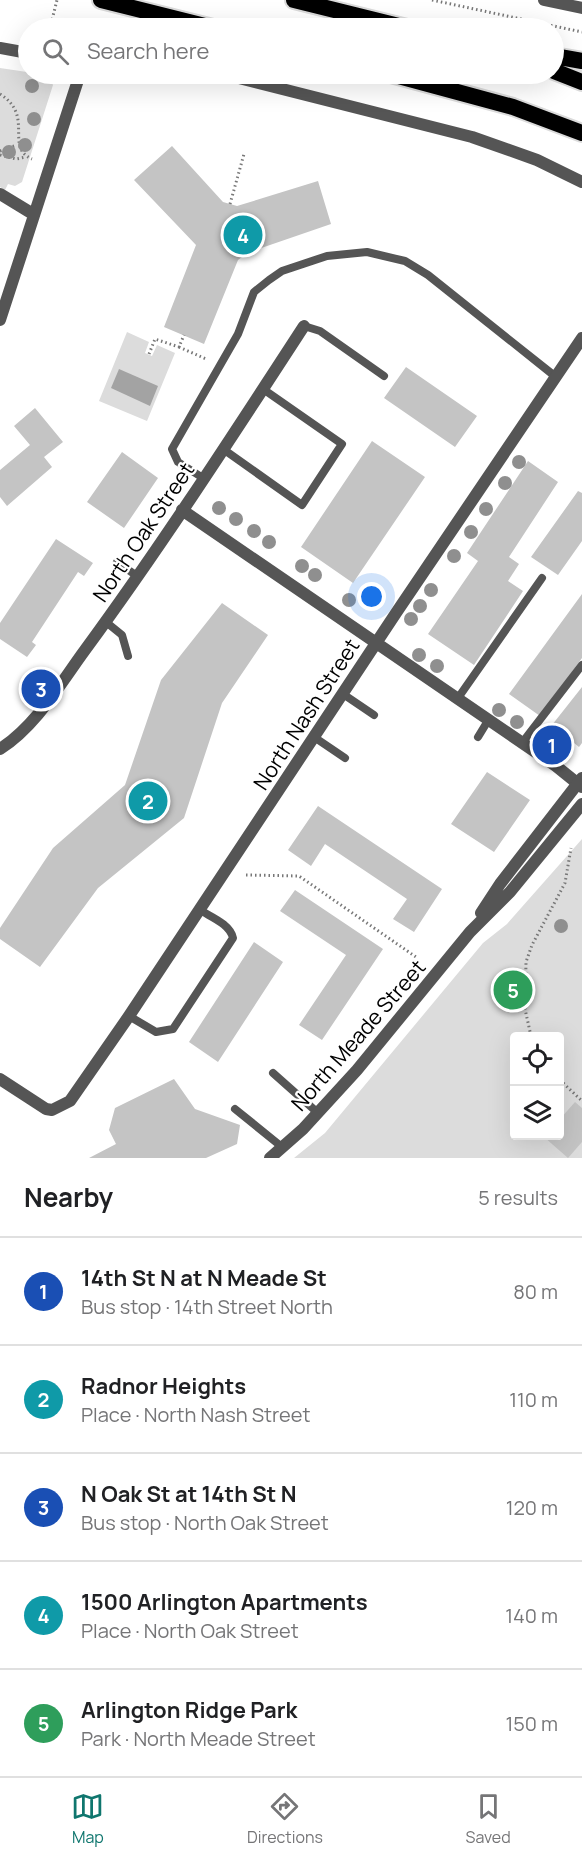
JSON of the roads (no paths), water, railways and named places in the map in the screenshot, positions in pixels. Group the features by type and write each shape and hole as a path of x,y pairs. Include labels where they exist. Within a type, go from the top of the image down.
{"highway":[{"path":"101,0 173,18"},
{"path":"294,0 367,18"},
{"path":"564,58 582,61"},
{"path":"564,75 582,82"},
{"path":"429,84 513,106 582,133"}],"street":[{"path":"544,0 582,8"},
{"path":"0,48 18,51"},
{"path":"0,320 77,84"},
{"path":"263,84 472,136 537,160 582,182"},
{"path":"0,194 33,214"},
{"name":"North Oak Street","path":"0,749 16,737 37,715 106,622 304,326"},
{"name":"North Nash Street","path":"0,1079 46,1109 60,1108 70,1101 582,338"},
{"path":"182,510 580,782"},
{"name":"North Meade Street","path":"470,932 500,884 580,782"},
{"name":"North Meade Street","path":"270,1158 318,1113 357,1070 470,932 510,892 582,804"}],"lane":[{"path":"203,478 178,462 172,449 238,334 254,292 282,271 327,256 367,252 405,261 428,275 556,377"},
{"path":"304,326 320,331 384,376"},
{"path":"223,449 302,505 342,444 263,389"},
{"path":"117,562 137,576"},
{"path":"458,698 542,578"},
{"path":"106,622 122,635 128,656"},
{"path":"522,742 582,666"},
{"path":"343,694 374,715"},
{"path":"478,737 489,719"},
{"path":"314,737 345,758"},
{"path":"129,1016 156,1032 173,1029 233,938 232,932 225,926 200,910"},
{"path":"273,1072 318,1113"},
{"path":"235,1109 282,1147"}],"place":[{"name":"1500 Arlington Apartments","path":"243,235"},
{"name":"N Oak St at 14th St N","path":"41,689"},
{"name":"14th St N at N Meade St","path":"552,745"},
{"name":"Radnor Heights","path":"148,801"},
{"name":"Arlington Ridge Park","path":"513,990"}]}
